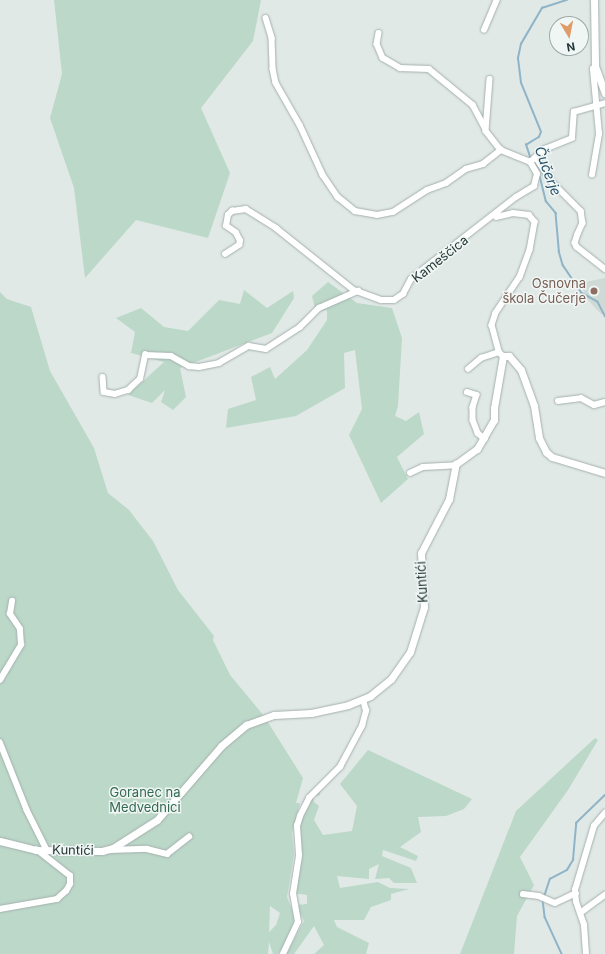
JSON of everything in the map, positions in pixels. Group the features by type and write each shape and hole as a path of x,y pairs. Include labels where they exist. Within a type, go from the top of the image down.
{"street":[{"path":"484,30 497,0"},
{"path":"594,0 595,66 605,93"},
{"path":"266,18 272,38 273,68 276,83 300,125 323,175 338,197 355,210 377,215 393,212 427,190 446,183 466,169 483,164 501,150"},
{"path":"379,33 377,44 383,58 400,68 429,69 473,105 486,130 501,150 532,160 552,182 571,198 581,211 583,223 575,242 577,247 605,270"},
{"path":"592,174 598,143 593,70 595,66"},
{"path":"486,130 490,79"},
{"path":"532,160 545,149 572,138 574,112 605,103"},
{"name":"Kameščica","path":"225,254 239,245 240,241 236,232 226,226 228,215 241,209 246,209 276,228 306,254 358,292 382,300 394,300 403,294 411,279 494,217 536,183 537,174 532,160"},
{"name":"Kameščica","path":"494,217 513,213 533,216 535,222 530,250 520,278 493,321 492,328 501,354"},
{"path":"103,377 104,392 115,394 128,390 140,379 145,355 170,356 189,366 199,367 219,363 249,346 266,349 300,327 319,308 358,292"},
{"path":"410,473 423,467 456,465 485,439 494,420 501,354"},
{"path":"468,369 481,358 501,354 509,356 521,370 534,406 539,438 546,452 552,457 605,473"},
{"path":"468,392 477,395 473,407 473,420 478,433 485,439"},
{"path":"558,402 581,398 594,405 605,402"},
{"name":"Kuntići","path":"108,850 156,820 221,746 246,725 274,715 311,713 363,700 378,690 401,669 416,637 425,600 421,553 449,499 456,465"},
{"path":"0,680 21,645 20,629 10,614 12,601"},
{"path":"283,954 298,922 293,894 299,855 297,826 300,816 309,798 340,767 362,726 366,710 363,700"},
{"path":"0,742 27,810 47,850"},
{"path":"586,954 586,936 576,893 594,826 605,813"},
{"name":"Kuntići","path":"0,841 36,850 148,849 169,854 189,837"},
{"path":"0,909 57,899 68,888 70,876 36,850"},
{"path":"523,894 538,896 555,903 576,893"},
{"path":"580,913 605,895"}],"shaded area":[{"name":"Osnovna škola Čučerje","path":"605,278 605,314 601,314 587,299 580,283"}],"green space":[{"path":"54,0 261,0 253,41 201,108 230,173 208,238 136,220 85,278 74,188 50,118 62,74"},
{"path":"328,282 357,303 392,308 402,338 398,406 395,416 406,421 419,412 424,434 397,457 408,479 381,503 349,435 362,409 355,350 344,353 345,388 296,416 226,428 228,409 256,400 251,377 270,367 275,379 307,350 327,320 327,310 316,312 312,296"},
{"path":"244,290 267,308 293,291 294,298 272,333 180,368 186,397 173,410 161,402 165,390 152,403 128,395 164,362 131,353 135,332 116,318 141,308 164,327 188,331 219,300 240,304"},
{"name":"Goranec na Medvednici","path":"0,292 7,299 31,307 50,371 94,448 108,493 129,510 153,541 178,590 214,636 213,640 230,675 264,716 303,778 296,803 300,803 292,833 294,854 287,897 294,915 293,933 278,954 273,954 269,942 268,954 0,954","holes":["270,906 280,913 276,925 269,932"]},
{"path":"595,738 598,740 568,790 520,857 534,885 517,916 514,954 460,954 516,811"},
{"path":"368,750 472,799 464,809 446,816 418,817 421,832 400,847 418,856 416,861 383,850 382,856 411,868 417,883 394,883 389,878 375,879 379,864 369,869 369,879 337,876 340,888 378,882 390,888 409,889 391,894 391,900 371,907 364,920 334,920 337,927 369,943 366,954 314,954 324,945 314,926 294,954 286,954 304,921 296,905 307,904 307,895 293,893 300,854 298,826 304,808 321,787 320,795 313,797 314,802 319,806 314,820 323,835 352,831 357,806 340,784"}],"waterway":[{"name":"Čučerje","path":"531,160 526,145 539,137 541,132 521,83 518,58 521,44 542,8 567,0"},
{"name":"Čučerje","path":"539,172 546,201 556,213 559,251 563,265 582,293 598,302 605,316"},
{"name":"Čučerje","path":"544,897 550,879 567,870 573,860 576,823 605,795"},
{"name":"Čučerje","path":"543,900 545,917 562,954"}],"place":[{"name":"Osnovna škola Čučerje","path":"594,291"}]}
